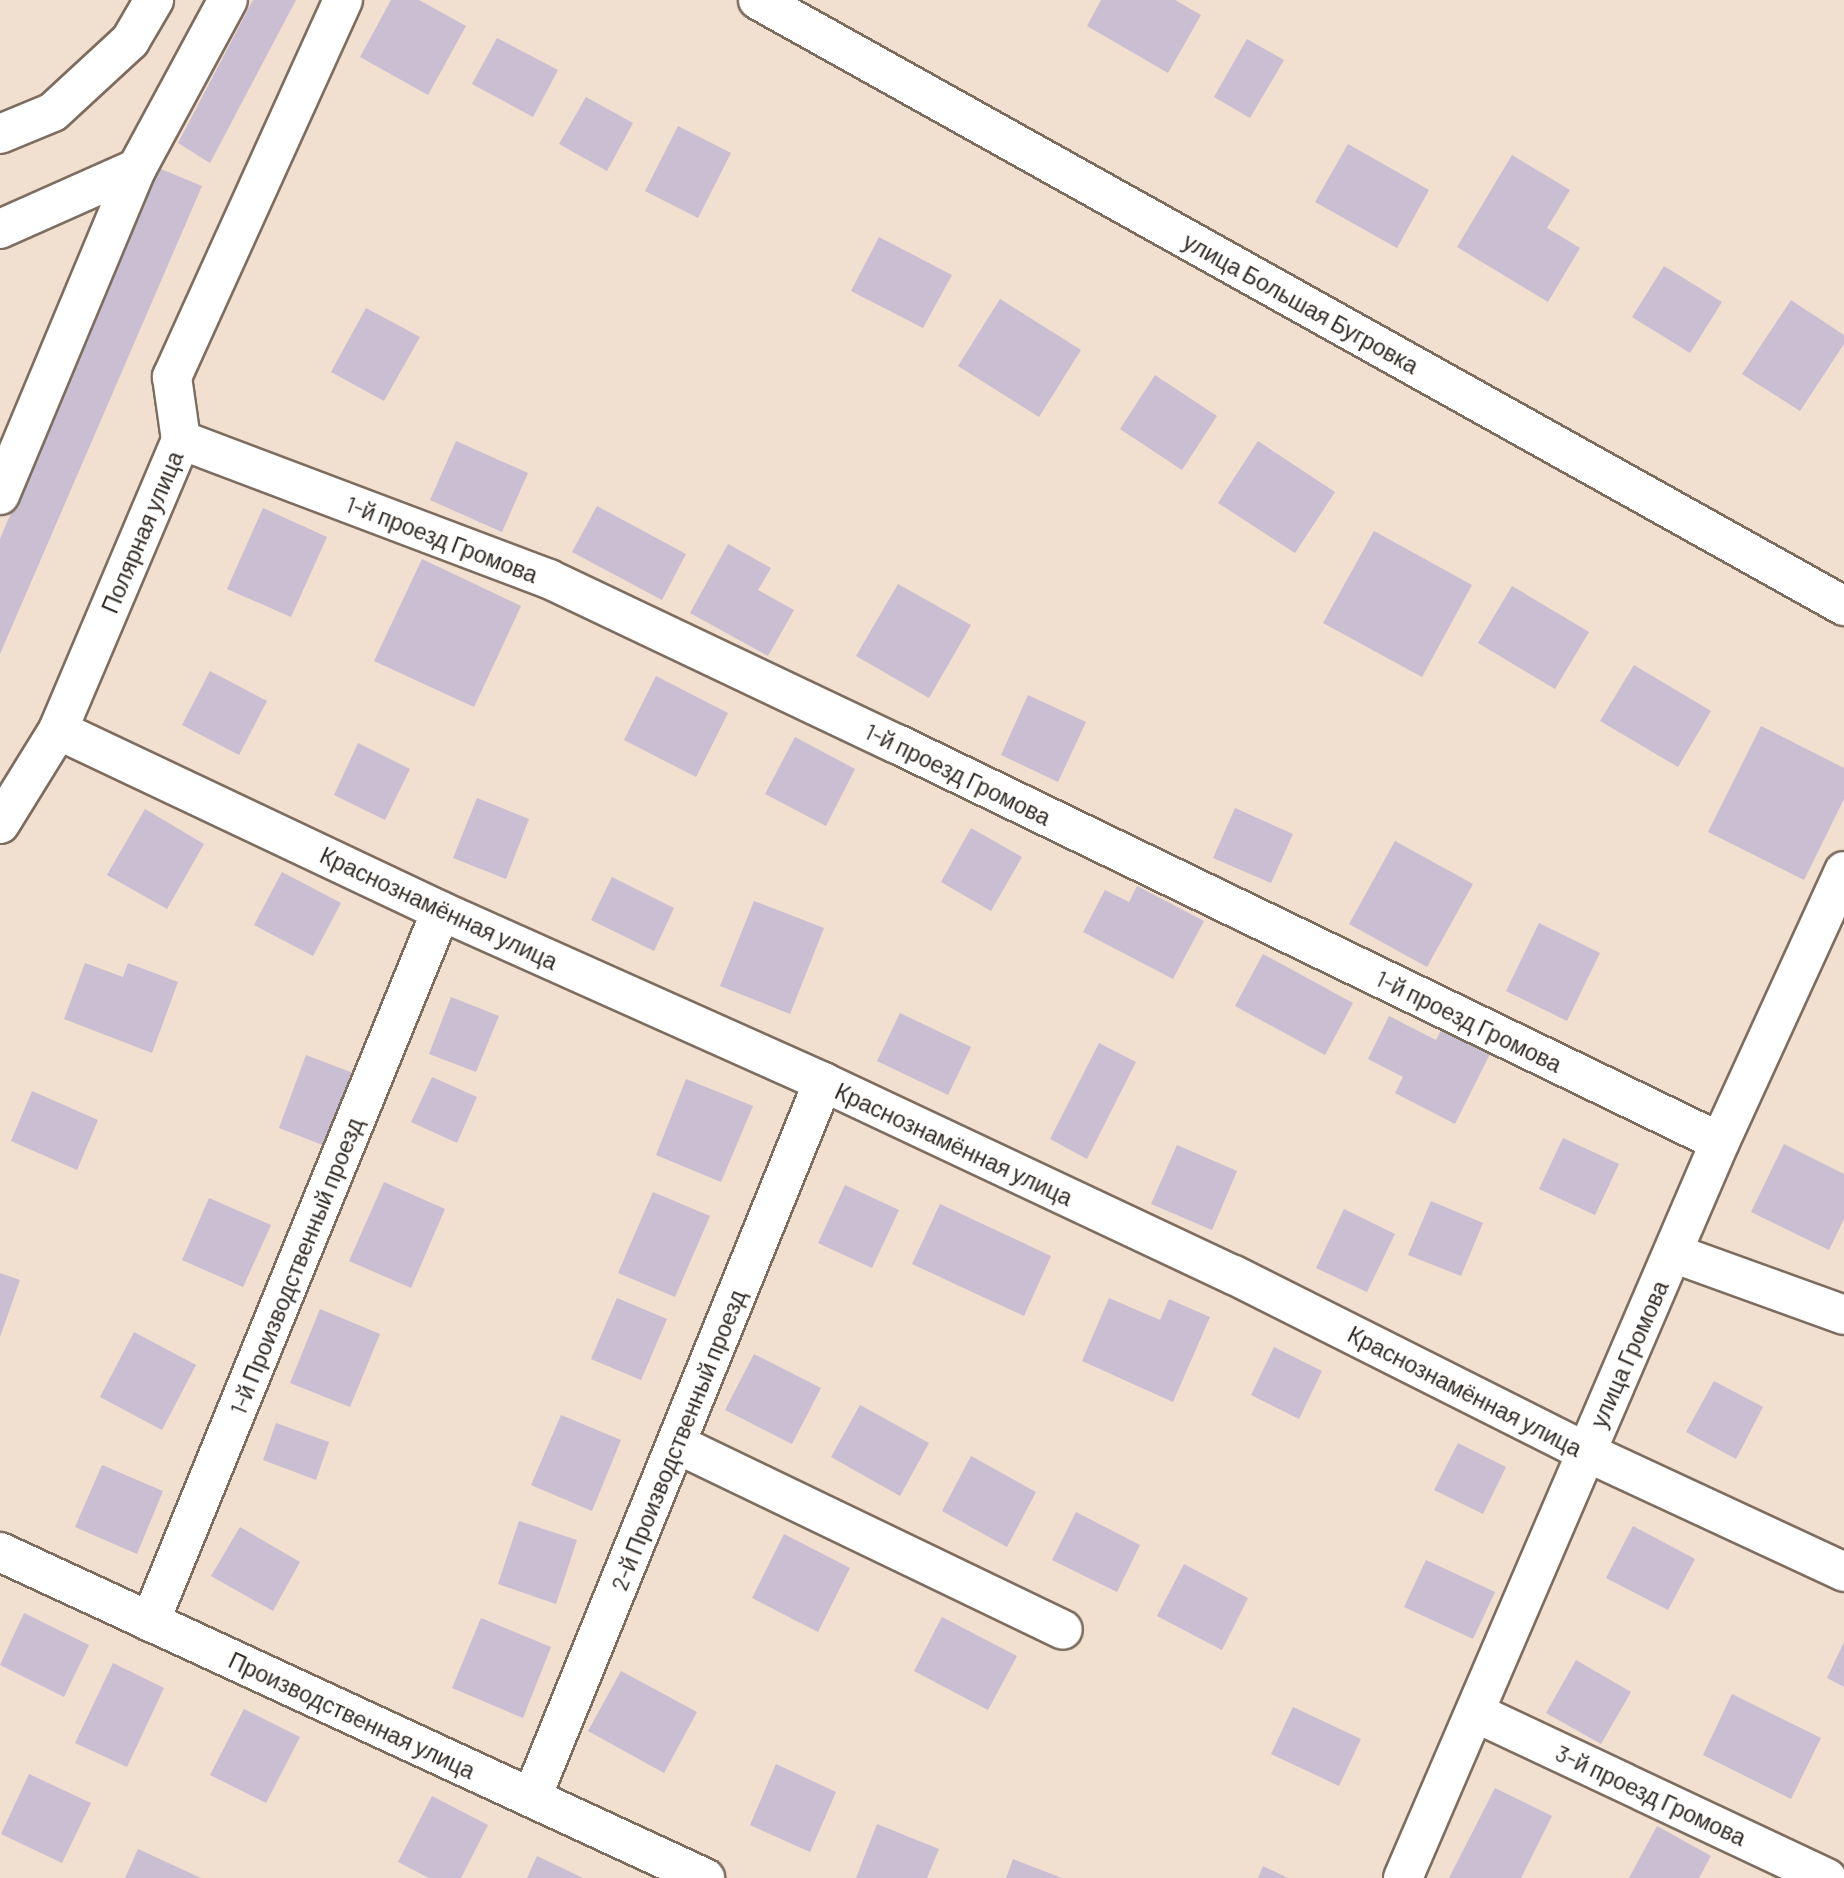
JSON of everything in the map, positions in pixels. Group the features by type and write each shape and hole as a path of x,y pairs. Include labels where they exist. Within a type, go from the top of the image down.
{"street":[{"path":"0,134 53,112 130,41 154,0"},
{"path":"0,495 137,168 228,0"},
{"name":"Полярная улица","path":"0,824 58,730 181,440 172,377 343,0"},
{"name":"улица Большая Бугровка","path":"758,0 1844,606"},
{"path":"0,229 137,168"},
{"name":"1-й проезд Громова","path":"181,440 549,579 1720,1142"},
{"name":"Краснознамённая улица","path":"58,730 441,911 823,1082 1234,1275 1586,1452 1844,1572"},
{"name":"улица Громова","path":"1403,1878 1720,1142 1844,871"},
{"name":"1-й Производственный проезд","path":"150,1622 441,911"},
{"name":"2-й Производственный проезд","path":"532,1797 823,1082"},
{"path":"1673,1253 1844,1315"},
{"path":"677,1444 1063,1630"},
{"name":"Производственная улица","path":"0,1552 705,1878"},
{"name":"3-й проезд Громова","path":"1476,1713 1827,1878"}],"building":[{"path":"253,0 296,0 210,163 178,143"},
{"path":"391,0 419,0 466,26 428,95 360,57"},
{"path":"1101,0 1175,0 1201,15 1168,73 1087,26"},
{"path":"497,38 558,70 533,117 472,84"},
{"path":"1247,39 1284,60 1250,118 1214,97"},
{"path":"586,97 633,123 607,171 559,144"},
{"path":"678,126 731,153 698,218 645,191"},
{"path":"1348,144 1429,190 1397,248 1315,202"},
{"path":"1512,155 1570,190 1547,228 1580,248 1548,302 1457,247"},
{"path":"156,167 202,186 0,654 0,539"},
{"path":"879,237 952,275 923,328 851,291"},
{"path":"1664,266 1722,302 1690,353 1632,317"},
{"path":"1000,299 1081,350 1039,417 958,366"},
{"path":"1791,300 1844,335 1844,344 1800,411 1742,374"},
{"path":"366,308 420,337 384,401 331,372"},
{"path":"1155,375 1217,416 1182,470 1120,429"},
{"path":"456,441 528,473 502,532 430,500"},
{"path":"1258,441 1335,492 1295,553 1218,503"},
{"path":"597,506 686,554 662,600 572,552"},
{"path":"263,508 327,537 291,617 227,589"},
{"path":"1374,531 1472,585 1422,677 1323,623"},
{"path":"728,544 771,568 758,590 794,610 768,656 690,613"},
{"path":"422,559 521,606 474,707 374,661"},
{"path":"898,584 971,625 929,698 856,656"},
{"path":"1512,586 1589,632 1555,689 1478,643"},
{"path":"1634,665 1711,711 1678,767 1600,721"},
{"path":"210,671 267,701 239,755 182,725"},
{"path":"656,676 728,713 696,777 624,740"},
{"path":"1028,695 1086,722 1058,782 1001,755"},
{"path":"1761,726 1844,768 1844,799 1804,880 1708,832"},
{"path":"795,737 855,769 826,826 765,794"},
{"path":"358,743 410,769 385,820 334,795"},
{"path":"477,798 529,819 506,879 453,858"},
{"path":"1235,808 1293,834 1271,883 1213,858"},
{"path":"145,809 204,844 167,909 107,875"},
{"path":"971,828 1022,857 991,911 941,882"},
{"path":"1395,841 1473,884 1427,967 1349,924"},
{"path":"282,872 341,903 313,956 254,925"},
{"path":"612,877 674,908 654,951 591,920"},
{"path":"1137,886 1204,921 1173,979 1083,932 1105,890 1129,902"},
{"path":"754,901 824,928 790,1014 720,986"},
{"path":"1539,923 1600,953 1567,1021 1506,991"},
{"path":"1263,954 1353,1003 1325,1055 1235,1006"},
{"path":"85,963 123,977 128,963 178,982 152,1053 64,1019"},
{"path":"451,997 499,1016 476,1072 429,1054"},
{"path":"900,1013 971,1047 948,1095 877,1061"},
{"path":"1389,1016 1436,1040 1441,1030 1490,1054 1455,1124 1395,1093 1403,1077 1368,1059"},
{"path":"1099,1043 1136,1062 1087,1159 1050,1139"},
{"path":"306,1055 353,1073 325,1146 279,1128"},
{"path":"432,1077 477,1097 457,1143 411,1122"},
{"path":"686,1079 753,1106 721,1182 656,1155"},
{"path":"32,1091 98,1120 77,1170 11,1141"},
{"path":"1563,1138 1619,1164 1595,1215 1539,1189"},
{"path":"1784,1144 1844,1174 1844,1219 1829,1250 1751,1212"},
{"path":"1177,1145 1237,1171 1212,1230 1151,1204"},
{"path":"384,1182 445,1209 411,1288 349,1261"},
{"path":"845,1185 899,1210 872,1268 818,1243"},
{"path":"653,1192 710,1216 675,1297 618,1273"},
{"path":"209,1198 271,1225 243,1287 182,1260"},
{"path":"1431,1201 1483,1223 1461,1276 1408,1255"},
{"path":"940,1204 1051,1256 1024,1316 912,1264"},
{"path":"1344,1209 1395,1234 1367,1292 1316,1268"},
{"path":"0,1273 20,1280 0,1337"},
{"path":"617,1298 667,1319 641,1380 591,1359"},
{"path":"1109,1298 1160,1320 1169,1299 1210,1317 1173,1402 1082,1361"},
{"path":"320,1309 380,1334 350,1407 290,1383"},
{"path":"134,1332 196,1365 162,1430 100,1397"},
{"path":"1274,1347 1322,1371 1299,1419 1251,1395"},
{"path":"754,1354 821,1388 792,1444 725,1410"},
{"path":"1714,1381 1763,1407 1736,1459 1686,1432"},
{"path":"860,1405 929,1443 900,1496 831,1457"},
{"path":"561,1415 621,1440 592,1511 531,1485"},
{"path":"276,1423 329,1442 316,1480 263,1460"},
{"path":"1458,1443 1506,1467 1483,1514 1434,1490"},
{"path":"971,1456 1036,1492 1007,1547 942,1511"},
{"path":"102,1465 163,1491 137,1554 75,1527"},
{"path":"1076,1512 1140,1545 1117,1592 1052,1560"},
{"path":"519,1521 577,1540 556,1604 498,1584"},
{"path":"1633,1526 1695,1559 1668,1610 1606,1578"},
{"path":"240,1527 300,1562 273,1611 211,1576"},
{"path":"784,1534 850,1568 818,1632 752,1598"},
{"path":"1426,1560 1495,1592 1473,1639 1404,1607"},
{"path":"1184,1564 1248,1598 1222,1650 1157,1616"},
{"path":"24,1613 89,1645 64,1697 0,1665"},
{"path":"942,1617 1017,1656 988,1710 914,1671"},
{"path":"481,1618 551,1647 523,1718 452,1688"},
{"path":"1844,1642 1844,1687 1827,1678"},
{"path":"1576,1660 1631,1692 1601,1744 1546,1713"},
{"path":"113,1663 164,1688 127,1767 75,1743"},
{"path":"621,1671 697,1712 664,1773 588,1731"},
{"path":"1732,1694 1821,1738 1791,1799 1703,1755"},
{"path":"1293,1707 1361,1739 1339,1786 1271,1754"},
{"path":"244,1709 300,1737 266,1803 210,1775"},
{"path":"776,1764 836,1792 810,1852 750,1825"},
{"path":"29,1774 91,1803 62,1863 1,1834"},
{"path":"1495,1788 1552,1816 1521,1878 1449,1878"},
{"path":"432,1796 488,1825 461,1878 429,1878 398,1862"},
{"path":"877,1824 939,1849 927,1878 856,1878"},
{"path":"1657,1826 1711,1856 1699,1878 1629,1878"},
{"path":"138,1849 201,1878 125,1878"},
{"path":"537,1856 583,1878 527,1878"},
{"path":"1013,1859 1062,1878 1006,1878"},
{"path":"1263,1866 1288,1878 1258,1878"}]}
